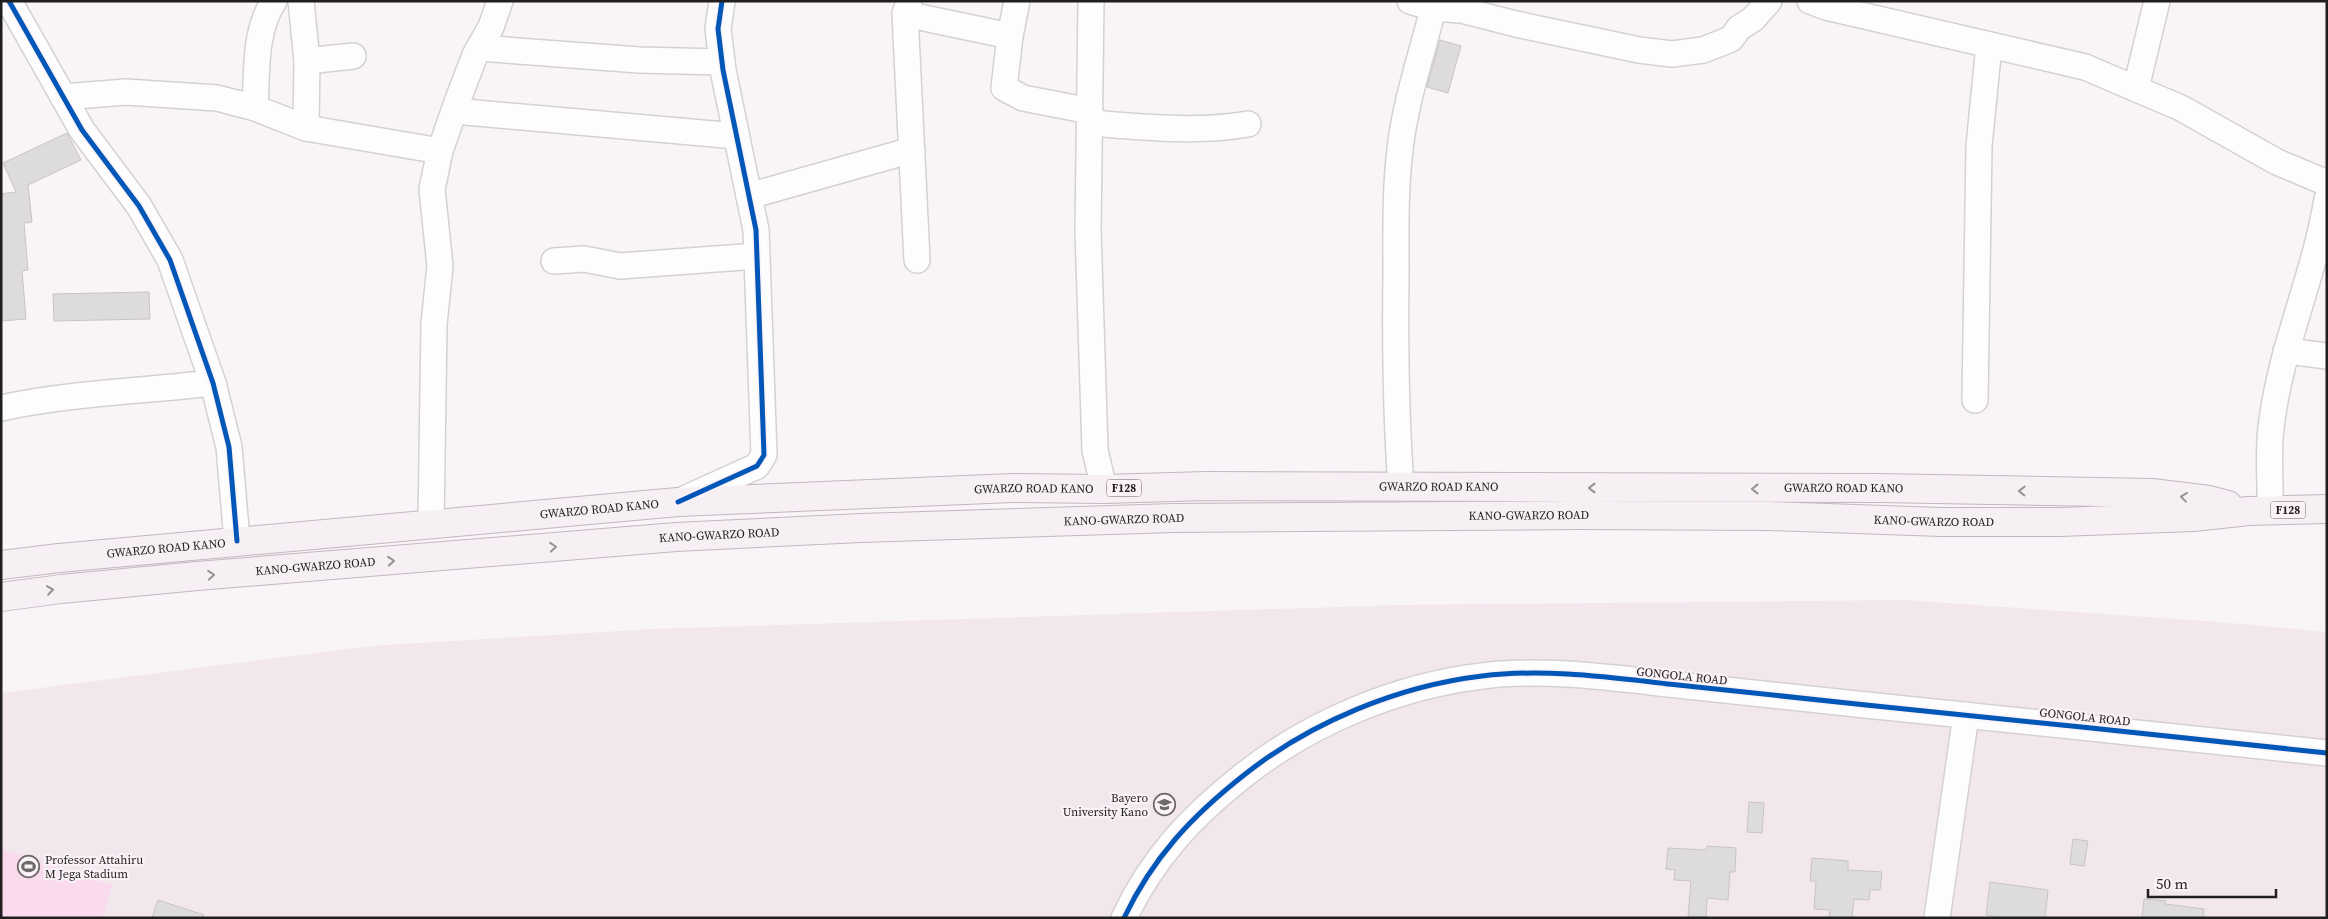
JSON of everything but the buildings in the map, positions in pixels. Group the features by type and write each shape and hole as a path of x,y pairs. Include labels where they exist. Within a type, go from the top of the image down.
{"main road":[{"name":"GWARZO ROAD KANO","path":"1,565 237,541 678,502 1004,488 1104,489 1206,486 1878,488 2152,493 2209,500 2260,511"},
{"name":"F128","path":"2260,511 2327,509"},
{"name":"KANO-GWARZO ROAD","path":"1,597 61,589 197,576 676,537 861,528 1173,518 1570,515 1770,516 1940,522 1998,520 2060,522 2194,517 2260,511"}],"street":[{"path":"9,1 82,130 138,206 170,260 213,384 228,447 237,541"},
{"path":"255,108 264,16 274,1"},
{"path":"301,1 307,60 306,128"},
{"path":"431,524 434,324 440,266 432,189 440,151 454,110 500,1"},
{"path":"678,502 757,466 764,455 756,230 722,62 718,29 722,1"},
{"path":"1017,1 1010,36 1004,88 1023,98 1091,117 1159,128 1206,128 1248,124"},
{"path":"1091,1 1091,117 1088,230 1095,450 1104,489"},
{"path":"1401,487 1395,382 1395,208 1400,148 1426,4 1461,10 1639,50 1672,54 1703,50 1731,39 1739,28 1753,19 1769,1"},
{"path":"1810,1 1826,7 2085,67 2181,108 2278,162 2327,183"},
{"path":"2136,88 2157,1"},
{"path":"917,260 907,8 1010,36"},
{"path":"1976,400 1979,146 1989,45"},
{"path":"479,48 630,59 722,62"},
{"path":"307,60 353,56"},
{"path":"63,97 126,92 217,98 255,108 306,128 440,151"},
{"path":"454,110 736,136"},
{"path":"749,196 912,150"},
{"path":"2260,511 2271,421 2286,351 2323,224 2327,199"},
{"path":"554,260 584,259 620,266 757,256"},
{"path":"2286,351 2327,356"},
{"path":"1,408 79,394 109,394 213,384"},
{"name":"GONGOLA ROAD","path":"1124,918 1138,887 1167,848 1208,803 1262,761 1303,735 1344,716 1441,682 1485,676 1530,674 1590,676 2327,753"},
{"path":"1937,918 1966,715"}],"shaded area":[{"name":"Bayero University Kano","path":"1904,600 2219,622 2327,632 2327,918 1,918 1,693 371,646 653,629 1400,605"},
{"name":"Professor Attahiru M Jega Stadium","path":"1,849 112,885 102,918 1,918"}],"cycle path":[{"path":"9,1 82,130 139,206 170,260 213,383 229,447 237,541"},
{"path":"678,502 757,466 764,455 756,230 723,70 718,29 722,1"},
{"path":"1124,918 1135,896 1175,839 1225,790 1270,756 1327,723 1357,709 1419,688 1482,676 1555,673 1605,677 2327,753"}],"place":[{"name":"Bayero University Kano","path":"1164,805"},
{"name":"Professor Attahiru M Jega Stadium","path":"29,867"}]}
